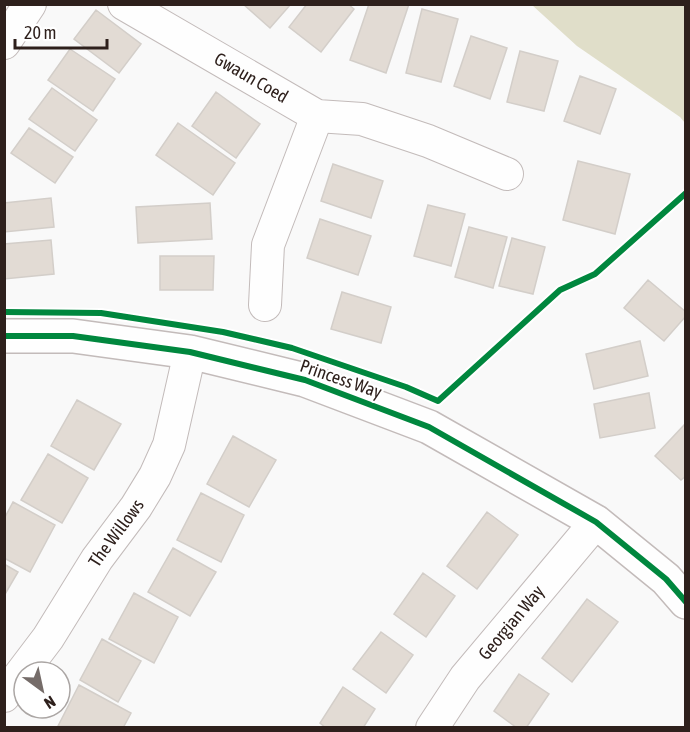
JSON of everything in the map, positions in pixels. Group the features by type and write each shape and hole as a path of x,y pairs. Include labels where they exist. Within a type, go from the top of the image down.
{"street":[{"path":"4,44 30,4"},
{"name":"Gwaun Coed","path":"124,4 317,116 362,119 428,141 507,174"},
{"path":"265,305 267,245 317,116"},
{"name":"Princess Way","path":"4,336 73,336 190,352 305,380 429,427 596,522 666,579 686,602"},
{"name":"The Willows","path":"4,696 48,638 97,559 136,507 155,476 169,445 190,352"},
{"name":"Georgian Way","path":"432,728 465,678 596,522"}],"shaded area":[{"path":"532,5 685,5 685,123 680,117 577,46"}],"building":[{"path":"243,4 291,4 270,28"},
{"path":"307,4 348,4 354,9 321,52 289,27"},
{"path":"369,4 409,4 386,73 350,60"},
{"path":"422,9 458,19 441,82 406,73"},
{"path":"96,10 141,44 119,73 74,39"},
{"path":"471,36 507,48 490,99 454,86"},
{"path":"70,49 115,79 93,111 48,80"},
{"path":"520,51 558,61 544,111 507,102"},
{"path":"580,76 616,89 600,134 564,121"},
{"path":"52,88 97,120 75,151 29,119"},
{"path":"216,92 260,124 236,158 192,126"},
{"path":"178,123 235,163 213,195 156,155"},
{"path":"29,128 73,157 55,183 11,153"},
{"path":"578,161 630,174 615,234 563,220"},
{"path":"333,164 383,181 371,218 321,201"},
{"path":"51,198 54,227 4,232 4,203"},
{"path":"210,203 212,239 138,243 136,207"},
{"path":"428,205 465,214 451,266 414,256"},
{"path":"320,219 371,236 358,275 307,258"},
{"path":"469,227 507,237 493,288 455,277"},
{"path":"512,238 545,247 533,294 499,286"},
{"path":"51,240 54,274 4,279 4,244"},
{"path":"160,256 214,256 213,290 160,290"},
{"path":"648,280 686,312 686,316 664,341 624,308"},
{"path":"342,292 391,307 381,343 331,329"},
{"path":"640,341 648,376 594,389 586,354"},
{"path":"649,393 655,428 600,438 594,404"},
{"path":"77,400 121,424 94,470 51,446"},
{"path":"686,423 686,476 681,480 655,456"},
{"path":"233,436 276,460 249,507 207,484"},
{"path":"48,454 88,478 62,523 21,500"},
{"path":"201,493 244,515 221,562 177,540"},
{"path":"13,502 55,525 30,572 4,558 4,519"},
{"path":"487,512 518,535 477,589 447,566"},
{"path":"173,548 216,572 190,616 148,592"},
{"path":"4,564 18,572 4,596"},
{"path":"423,573 455,596 426,637 394,614"},
{"path":"134,593 178,617 154,663 109,639"},
{"path":"587,599 618,622 572,682 542,658"},
{"path":"381,632 413,655 386,693 353,669"},
{"path":"102,639 141,661 118,702 80,680"},
{"path":"519,674 549,694 526,728 517,728 494,711"},
{"path":"79,685 131,713 123,728 58,726 61,720 72,720 72,699"},
{"path":"343,687 375,709 363,728 326,728 320,723"}],"cycle path":[{"path":"4,312 101,313 223,332 292,348 406,387 438,401 560,290 595,274 686,193"},
{"path":"4,336 73,336 190,352 305,380 429,427 596,522 666,579 686,602"}]}
